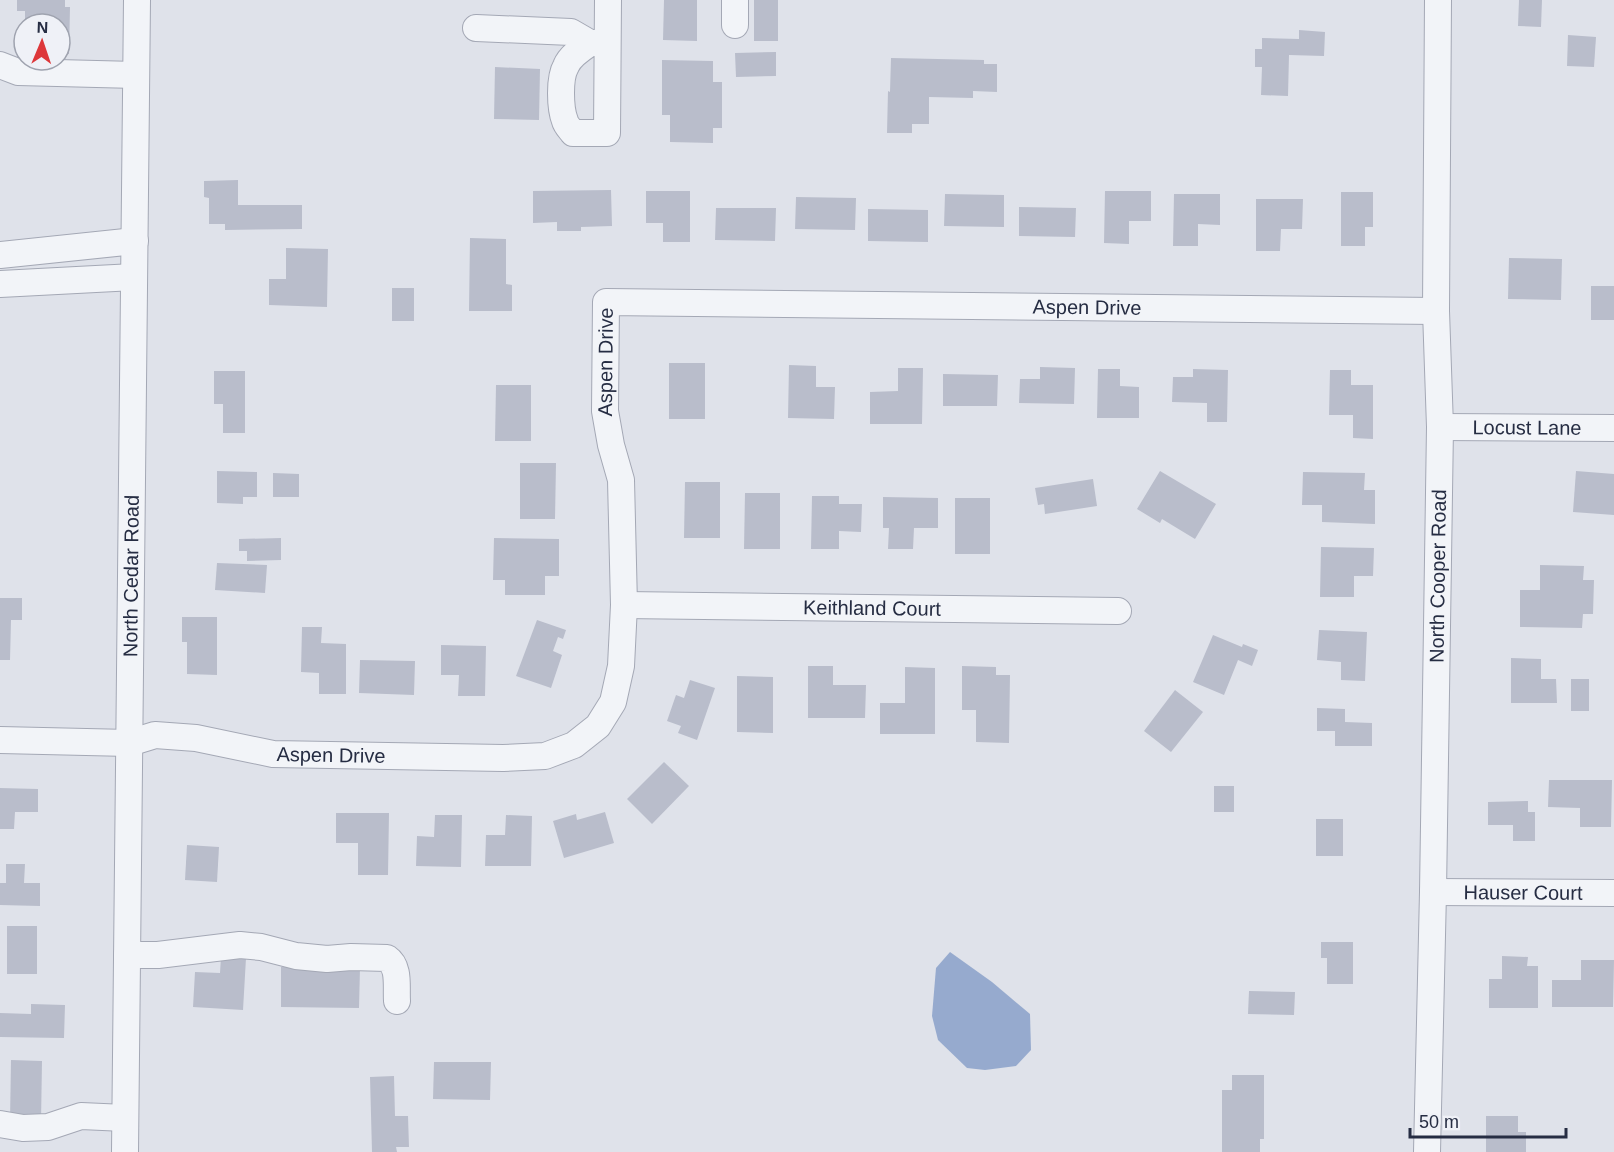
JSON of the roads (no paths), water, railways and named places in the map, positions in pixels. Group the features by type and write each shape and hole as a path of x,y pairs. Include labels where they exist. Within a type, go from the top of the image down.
{"street":[{"name":"North Cedar Road","path":"125,1152 137,0"},
{"path":"599,43 572,56 565,66 562,77 562,103 565,123 573,133 607,133 599,43 608,0"},
{"name":"North Cooper Road","path":"1427,1152 1440,427 1436,311 1438,0"},
{"path":"476,28 571,32 599,43"},
{"path":"0,66 18,72 136,75"},
{"path":"0,255 135,241"},
{"path":"0,284 134,277"},
{"name":"Aspen Drive","path":"0,740 129,743 155,735 196,738 273,754 503,758 545,756 574,746 598,726 613,702 621,666 624,605 621,480 610,445 605,411 606,302 1436,311"},
{"name":"Locust Lane","path":"1440,427 1614,428"},
{"name":"Keithland Court","path":"624,605 1118,611"},
{"name":"Hauser Court","path":"1433,892 1614,893"},
{"path":"127,955 158,955 240,945 261,947 296,956 387,958 396,967 397,1001"},
{"path":"0,1124 23,1128 48,1127 81,1116 126,1118"}],"water":[{"path":"950,952 992,982 1030,1014 1031,1050 1016,1066 985,1070 967,1068 938,1040 932,1016 936,968"}]}
